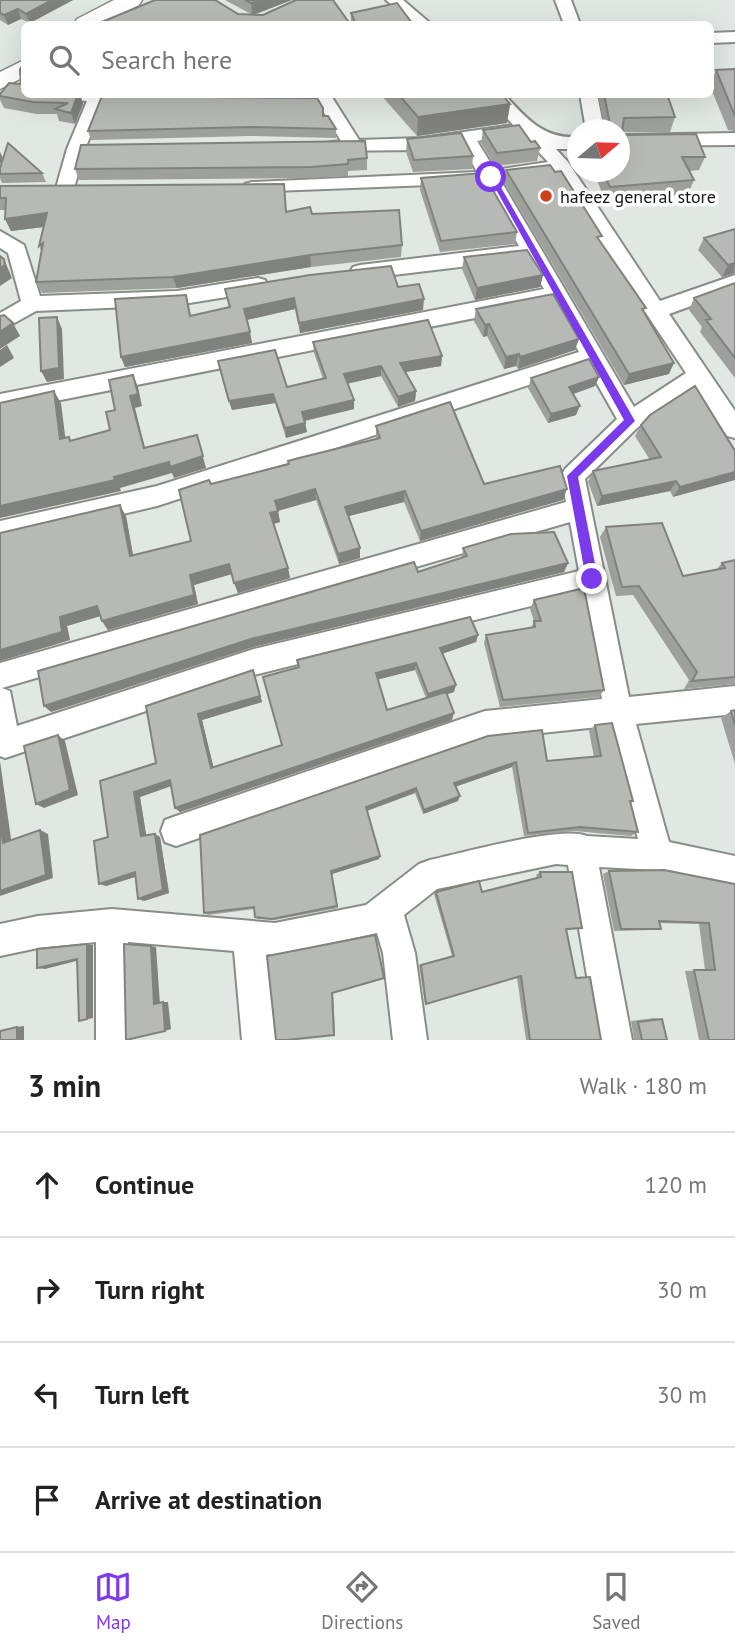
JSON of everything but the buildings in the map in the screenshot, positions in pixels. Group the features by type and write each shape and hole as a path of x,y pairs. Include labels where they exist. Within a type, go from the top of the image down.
{"main road":[{"path":"91,21 131,0"},
{"path":"110,21 149,0"},
{"path":"0,69 21,58"},
{"path":"0,84 21,69"}],"street":[{"path":"394,0 419,21"},
{"path":"563,0 571,21"},
{"path":"714,38 735,37"},
{"path":"0,84 21,88"},
{"path":"65,189 83,149 97,98"},
{"path":"128,98 146,100"},
{"path":"319,98 354,147"},
{"path":"498,98 562,166 597,224 735,429"},
{"path":"589,98 594,119"},
{"path":"315,146 421,144 526,128 558,144 567,144"},
{"path":"466,137 630,421"},
{"path":"630,141 735,139"},
{"path":"236,188 491,177 562,166"},
{"path":"0,238 32,304"},
{"path":"336,274 533,251"},
{"path":"0,323 32,304 177,298 284,281"},
{"path":"657,310 735,282"},
{"path":"0,403 557,294"},
{"path":"0,532 157,496 591,356"},
{"path":"657,855 618,710 577,509 573,476 630,421 699,376"},
{"path":"0,676 577,509"},
{"path":"0,701 5,744 254,662 592,579"},
{"path":"176,831 485,725 735,700"},
{"path":"580,848 615,1040"},
{"path":"0,940 38,932 112,925 275,939 373,919 430,875 555,849 580,848 657,855 735,871"},
{"path":"386,909 399,953 410,1040"},
{"path":"112,925 113,1040"},
{"path":"249,936 259,1040"}],"place":[{"name":"hafeez general store","path":"546,196"}],"route":[{"path":"491,177 630,421 573,476 592,579"}]}
